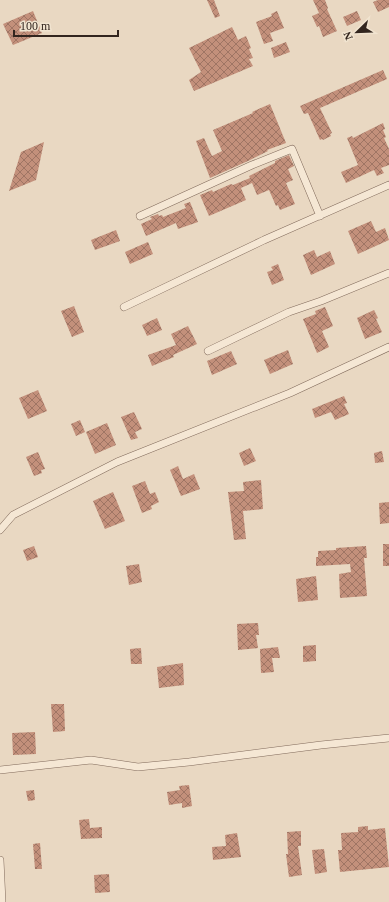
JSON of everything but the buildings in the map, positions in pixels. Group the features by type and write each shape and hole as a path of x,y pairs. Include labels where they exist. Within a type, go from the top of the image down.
{"street":[{"path":"140,216 252,165 292,149 320,216"},
{"path":"124,307 264,240 389,185"},
{"path":"208,351 289,312 321,301 389,273"},
{"path":"0,530 13,515 118,462 290,393 389,347"},
{"path":"0,770 90,760 138,767 244,756 321,745 389,738"},
{"path":"0,860 2,902"}]}
